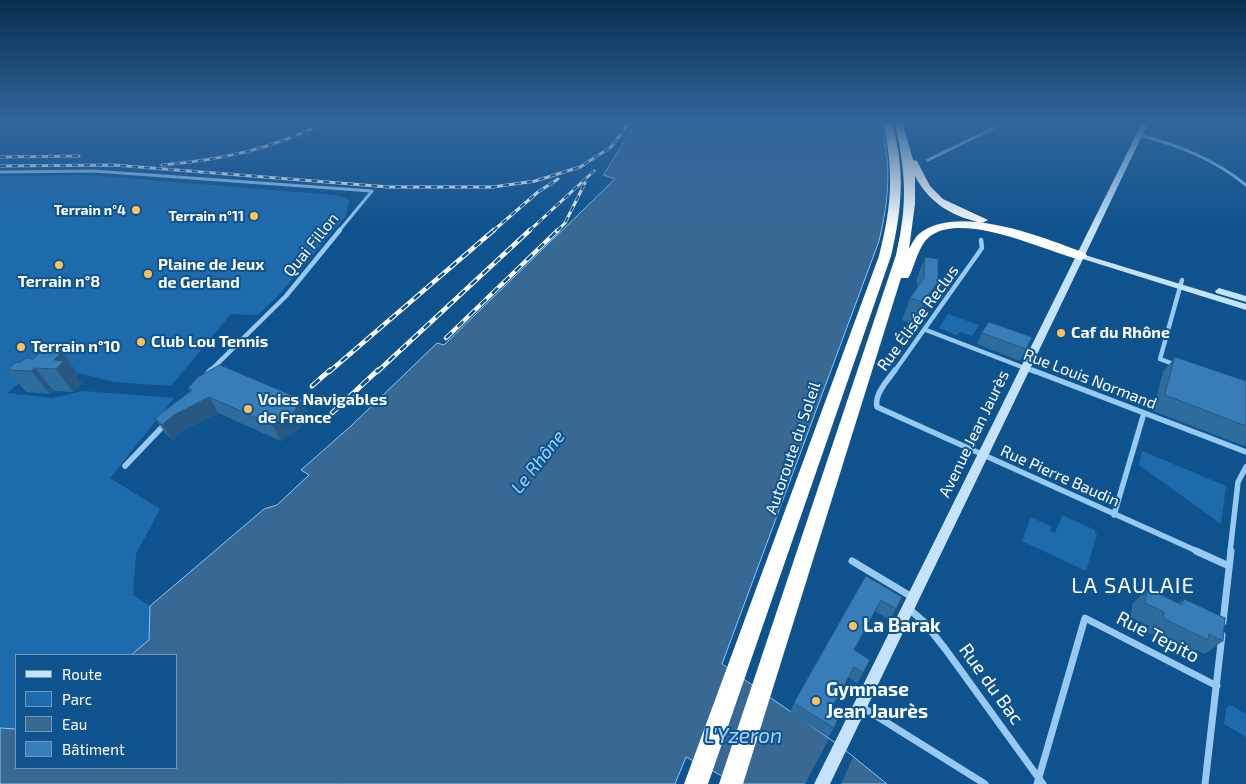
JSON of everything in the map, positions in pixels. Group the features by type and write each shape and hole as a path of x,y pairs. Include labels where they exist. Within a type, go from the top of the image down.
{"highway":[{"name":"Autoroute du Soleil","path":"698,778 890,239 896,204 896,158"},
{"path":"731,784 902,255 909,222 910,177 907,158"},
{"path":"912,158 924,187 941,203 973,217 1083,253"},
{"path":"883,317 923,236 938,227 961,224 987,228 1083,253"}],"main road":[{"name":"Avenue Jean Jaurès","path":"822,784 859,705 1129,158"},
{"path":"1083,253 1181,283 1246,299"},
{"path":"1181,283 1246,307"}],"street":[{"path":"928,160 933,158"},
{"path":"1200,158 1217,164 1246,185"},
{"name":"Quai Fillon","path":"0,172 94,171 372,191 286,296 200,380"},
{"name":"Rue Élisée Reclus","path":"881,410 876,403 881,390 926,330 982,248 980,240"},
{"path":"1181,283 1160,359 1181,367"},
{"name":"Rue Louis Normand","path":"926,330 1246,452"},
{"name":"Rue Pierre Baudin","path":"881,410 1229,566"},
{"path":"1114,515 1144,413"},
{"path":"125,466 168,421"},
{"path":"1205,784 1238,482 1246,467"},
{"name":"Rue du Bac","path":"852,561 910,603 946,650 1038,780 1043,784"},
{"name":"Rue Tepito","path":"1038,780 1085,618 1216,686"},
{"path":"859,705 985,784"}],"green space":[{"path":"89,175 334,195 346,198 349,201 346,216 278,296 258,315 231,314 171,386 114,382 50,366 30,385 18,384 7,393 53,398 82,391 174,398 110,478 160,509 136,554 133,595 150,606 149,641 131,654 15,654 15,729 0,728 0,176"},
{"path":"948,314 979,325 972,336 960,332 956,335 939,328"},
{"path":"1142,451 1226,486 1221,524 1139,465"},
{"path":"1062,515 1095,530 1097,534 1086,571 1022,541 1031,517 1052,527 1050,531 1055,533"},
{"path":"1230,705 1246,714 1246,737 1224,724 1226,709"}],"water":[{"path":"615,158 887,158 887,196 879,241 722,664 840,746 887,784 737,784 686,757 675,784 0,784 0,728 15,729 15,769 178,769 178,654 132,654 149,640 150,606 264,509 277,505 309,475 301,470 351,426 437,343 444,345 615,179 604,175"}],"pier":[{"path":"829,739 853,757 841,784 805,784"}],"building":[{"path":"925,257 938,259 938,282 923,302 910,298 924,278"},
{"path":"989,322 1032,337 1026,349 982,333"},
{"path":"45,348 56,348 53,352 62,352 54,360 64,361 56,369 7,370 16,362 21,362 26,358 33,359"},
{"path":"1175,357 1246,381 1246,426 1165,395"},
{"path":"220,365 303,400 290,416 272,425 209,397 174,415 162,425 155,418 192,390 188,388 198,377"},
{"path":"866,576 902,597 896,609 881,600 854,650 870,660 863,673 854,667 829,713 838,719 834,728 794,703"},
{"path":"1148,589 1182,605 1184,599 1225,618 1223,641 1209,634 1208,640 1163,618 1164,612 1145,603"}],"railway":[{"path":"162,165 218,158"},
{"path":"0,166 114,165 389,187 493,187 535,181 580,167 595,158"},
{"path":"529,231 594,171"},
{"path":"493,231 538,192 558,179"},
{"path":"558,230 565,223 585,183"},
{"path":"329,372 494,230"},
{"path":"377,372 530,230"},
{"path":"446,338 558,230"},
{"path":"312,386 330,370"},
{"path":"332,413 378,370"}],"place":[{"name":"Terrain n°4","path":"136,210"},
{"name":"Terrain n°11","path":"254,216"},
{"name":"Terrain n°8","path":"59,265"},
{"name":"Plaine de Jeux de Gerland","path":"148,274"},
{"name":"Caf du Rhône","path":"1061,333"},
{"name":"Club Lou Tennis","path":"141,342"},
{"name":"Terrain n°10","path":"21,347"},
{"name":"Voies Navigables de France","path":"248,409"},
{"name":"La Barak","path":"853,626"},
{"name":"Gymnase Jean Jaurès","path":"816,701"}],"district":[{"name":"LA SAULAIE","path":"1133,586"}],"water label":[{"name":"Le Rhône","path":"538,462"},
{"name":"L'Yzeron","path":"743,736"}]}
